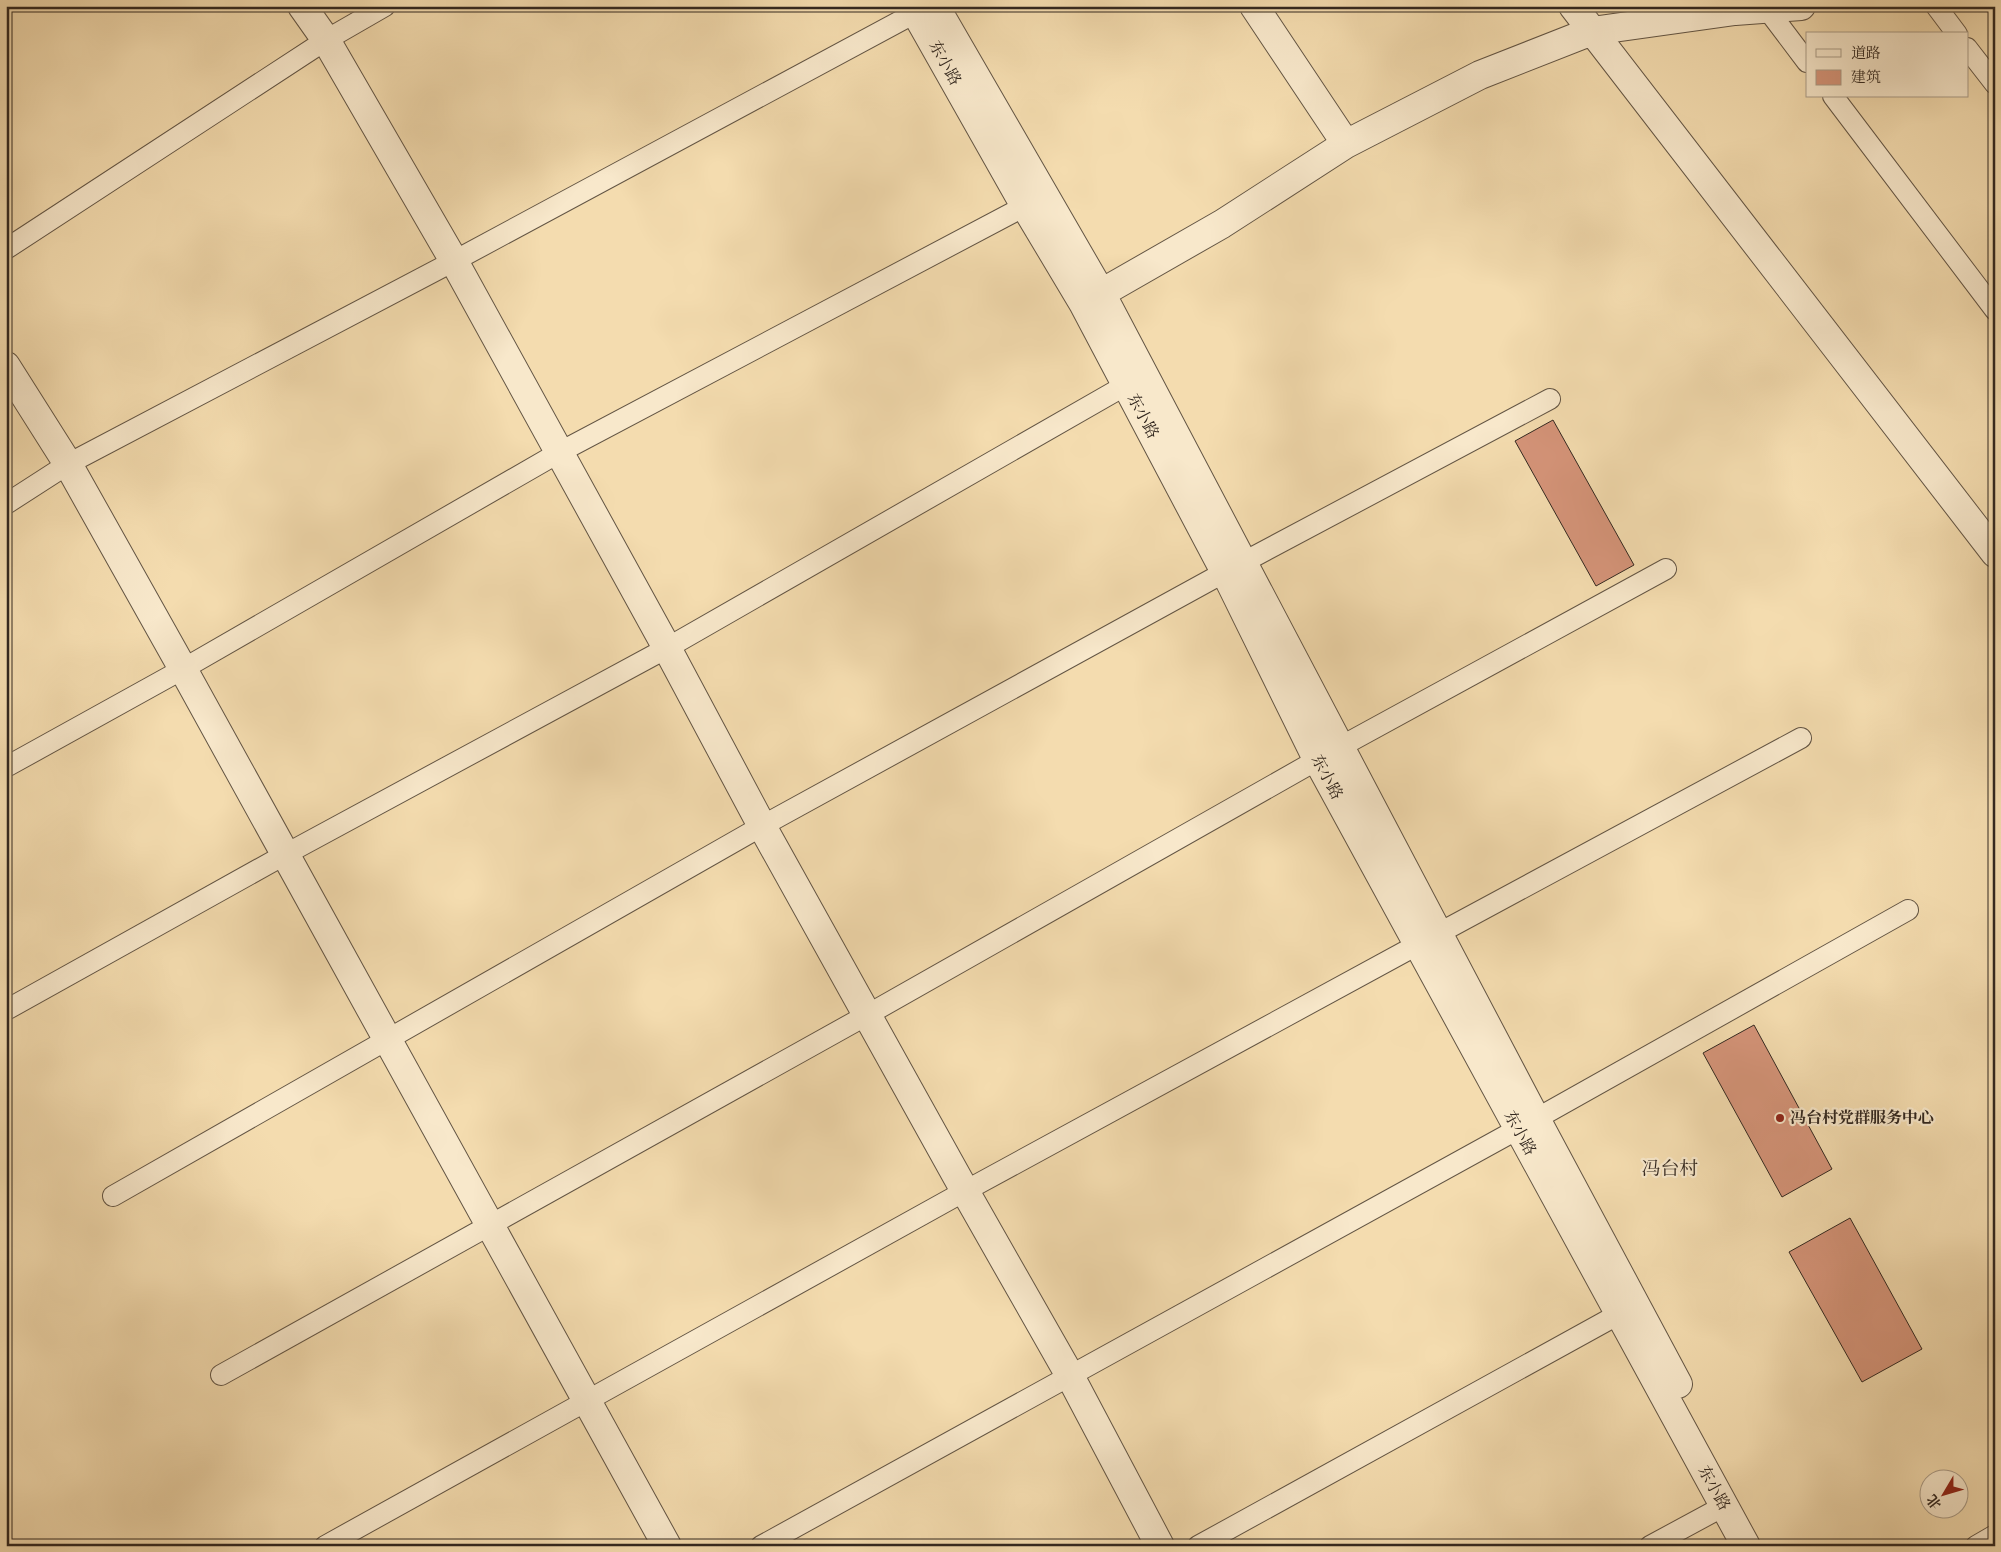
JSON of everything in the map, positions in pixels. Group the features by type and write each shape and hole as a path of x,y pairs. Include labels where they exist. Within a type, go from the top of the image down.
{"street":[{"path":"302,6 326,40 454,261 667,648 762,826 965,1192 1070,1374 1160,1546"},
{"path":"1254,6 1346,144"},
{"path":"1573,6 1995,553"},
{"path":"1092,298 1222,224 1346,144 1480,75 1592,31 1735,11 1801,6"},
{"name":"东小路","path":"930,11 1034,199 1092,298 1234,567 1328,753 1527,1124 1766,1546"},
{"name":"东小路","path":"1092,298 1126,385 1234,567"},
{"path":"6,366 68,464 183,669 667,1546"},
{"name":"东小路","path":"1527,1124 1618,1314 1746,1546"}],"lane":[{"path":"6,248 326,40 385,6"},
{"path":"1936,6 1955,32"},
{"path":"1767,9 1806,61"},
{"path":"6,504 68,464 930,11"},
{"path":"1968,49 1995,84"},
{"path":"1835,98 1995,310"},
{"path":"6,767 183,669 560,452 1034,199"},
{"path":"6,1010 286,854 667,648 1126,385"},
{"path":"113,1196 762,826 1234,567 1550,399"},
{"path":"221,1374 867,1015 1328,753 1666,569"},
{"path":"325,1546 1427,939 1801,738"},
{"path":"761,1546 1070,1374 1527,1124 1908,910"},
{"path":"1198,1546 1618,1314"},
{"path":"1650,1546 1724,1506"},
{"path":"1976,1546 1995,1535"}],"building":[{"path":"1553,420 1634,565 1596,586 1515,441"},
{"path":"1754,1025 1832,1169 1782,1197 1703,1053"},
{"path":"1850,1218 1922,1349 1862,1382 1789,1252"}],"place":[{"name":"冯台村党群服务中心","path":"1780,1118"}],"district":[{"name":"冯台村","path":"1670,1169"}]}
